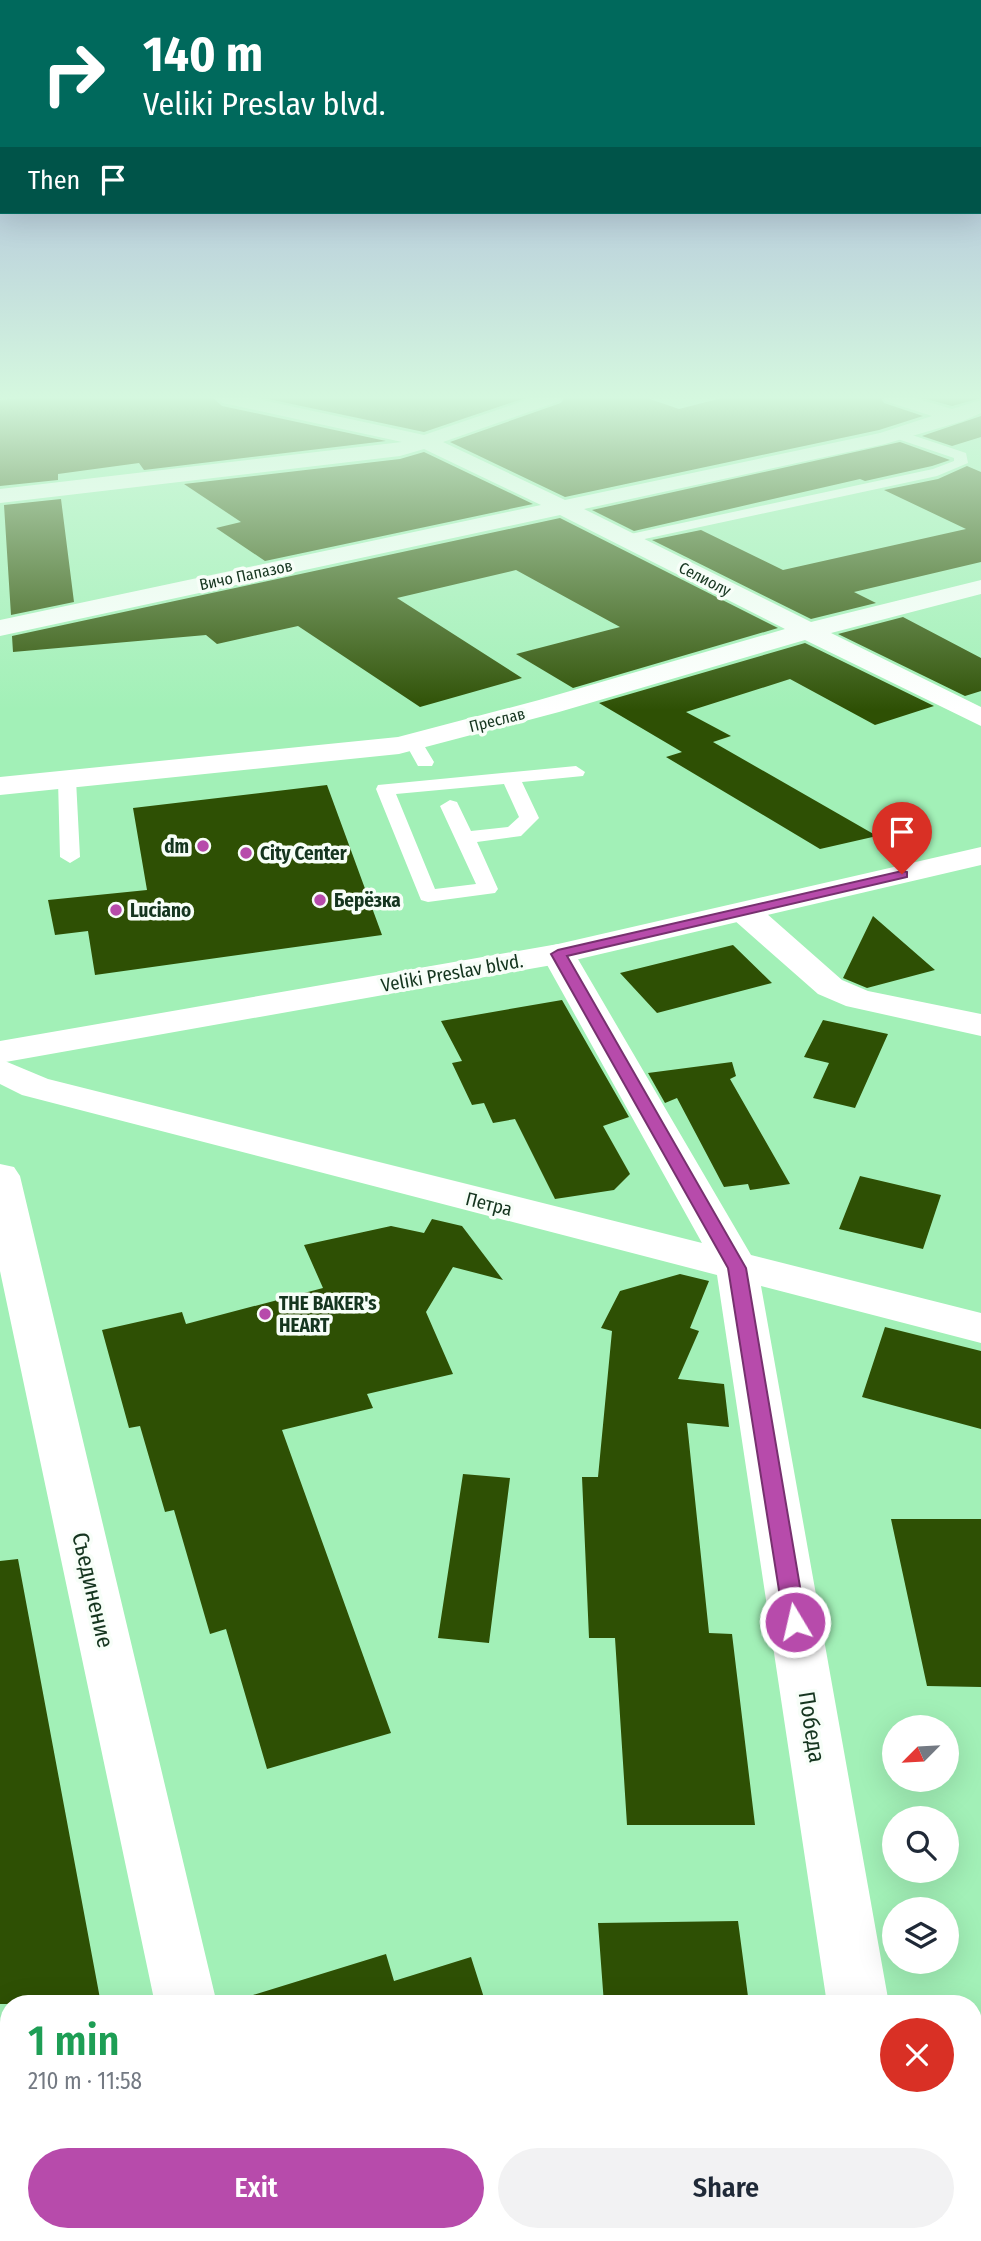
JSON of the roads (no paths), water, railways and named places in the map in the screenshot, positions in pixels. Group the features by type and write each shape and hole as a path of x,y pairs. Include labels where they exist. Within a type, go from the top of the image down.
{"street":[{"path":"502,502 526,514"},
{"name":"Селиолу","path":"551,502 981,718"},
{"name":"Вичо Папазов","path":"0,628 587,502"},
{"name":"Преслав","path":"0,786 275,760 419,751 550,706 807,631 981,587"},
{"name":"Veliki Preslav blvd.","path":"0,1052 558,954 746,913 981,856"},
{"path":"746,913 830,987 858,999 981,1025"},
{"name":"Победа","path":"558,954 737,1268 857,1995"},
{"name":"Петра","path":"0,1070 36,1087 737,1268 981,1328"},
{"name":"Съединение","path":"0,1176 184,1995"}],"lane":[{"path":"626,539 800,502"},
{"path":"450,806 488,889 428,896 385,789 576,772"},
{"path":"464,838 514,832 529,818 510,777"},
{"path":"67,779 71,857"}],"place":[{"name":"dm","path":"203,846"},
{"name":"City Center","path":"246,853"},
{"name":"Берёзка","path":"320,900"},
{"name":"Luciano","path":"116,910"},
{"name":"THE BAKER's HEART","path":"265,1314"}]}
